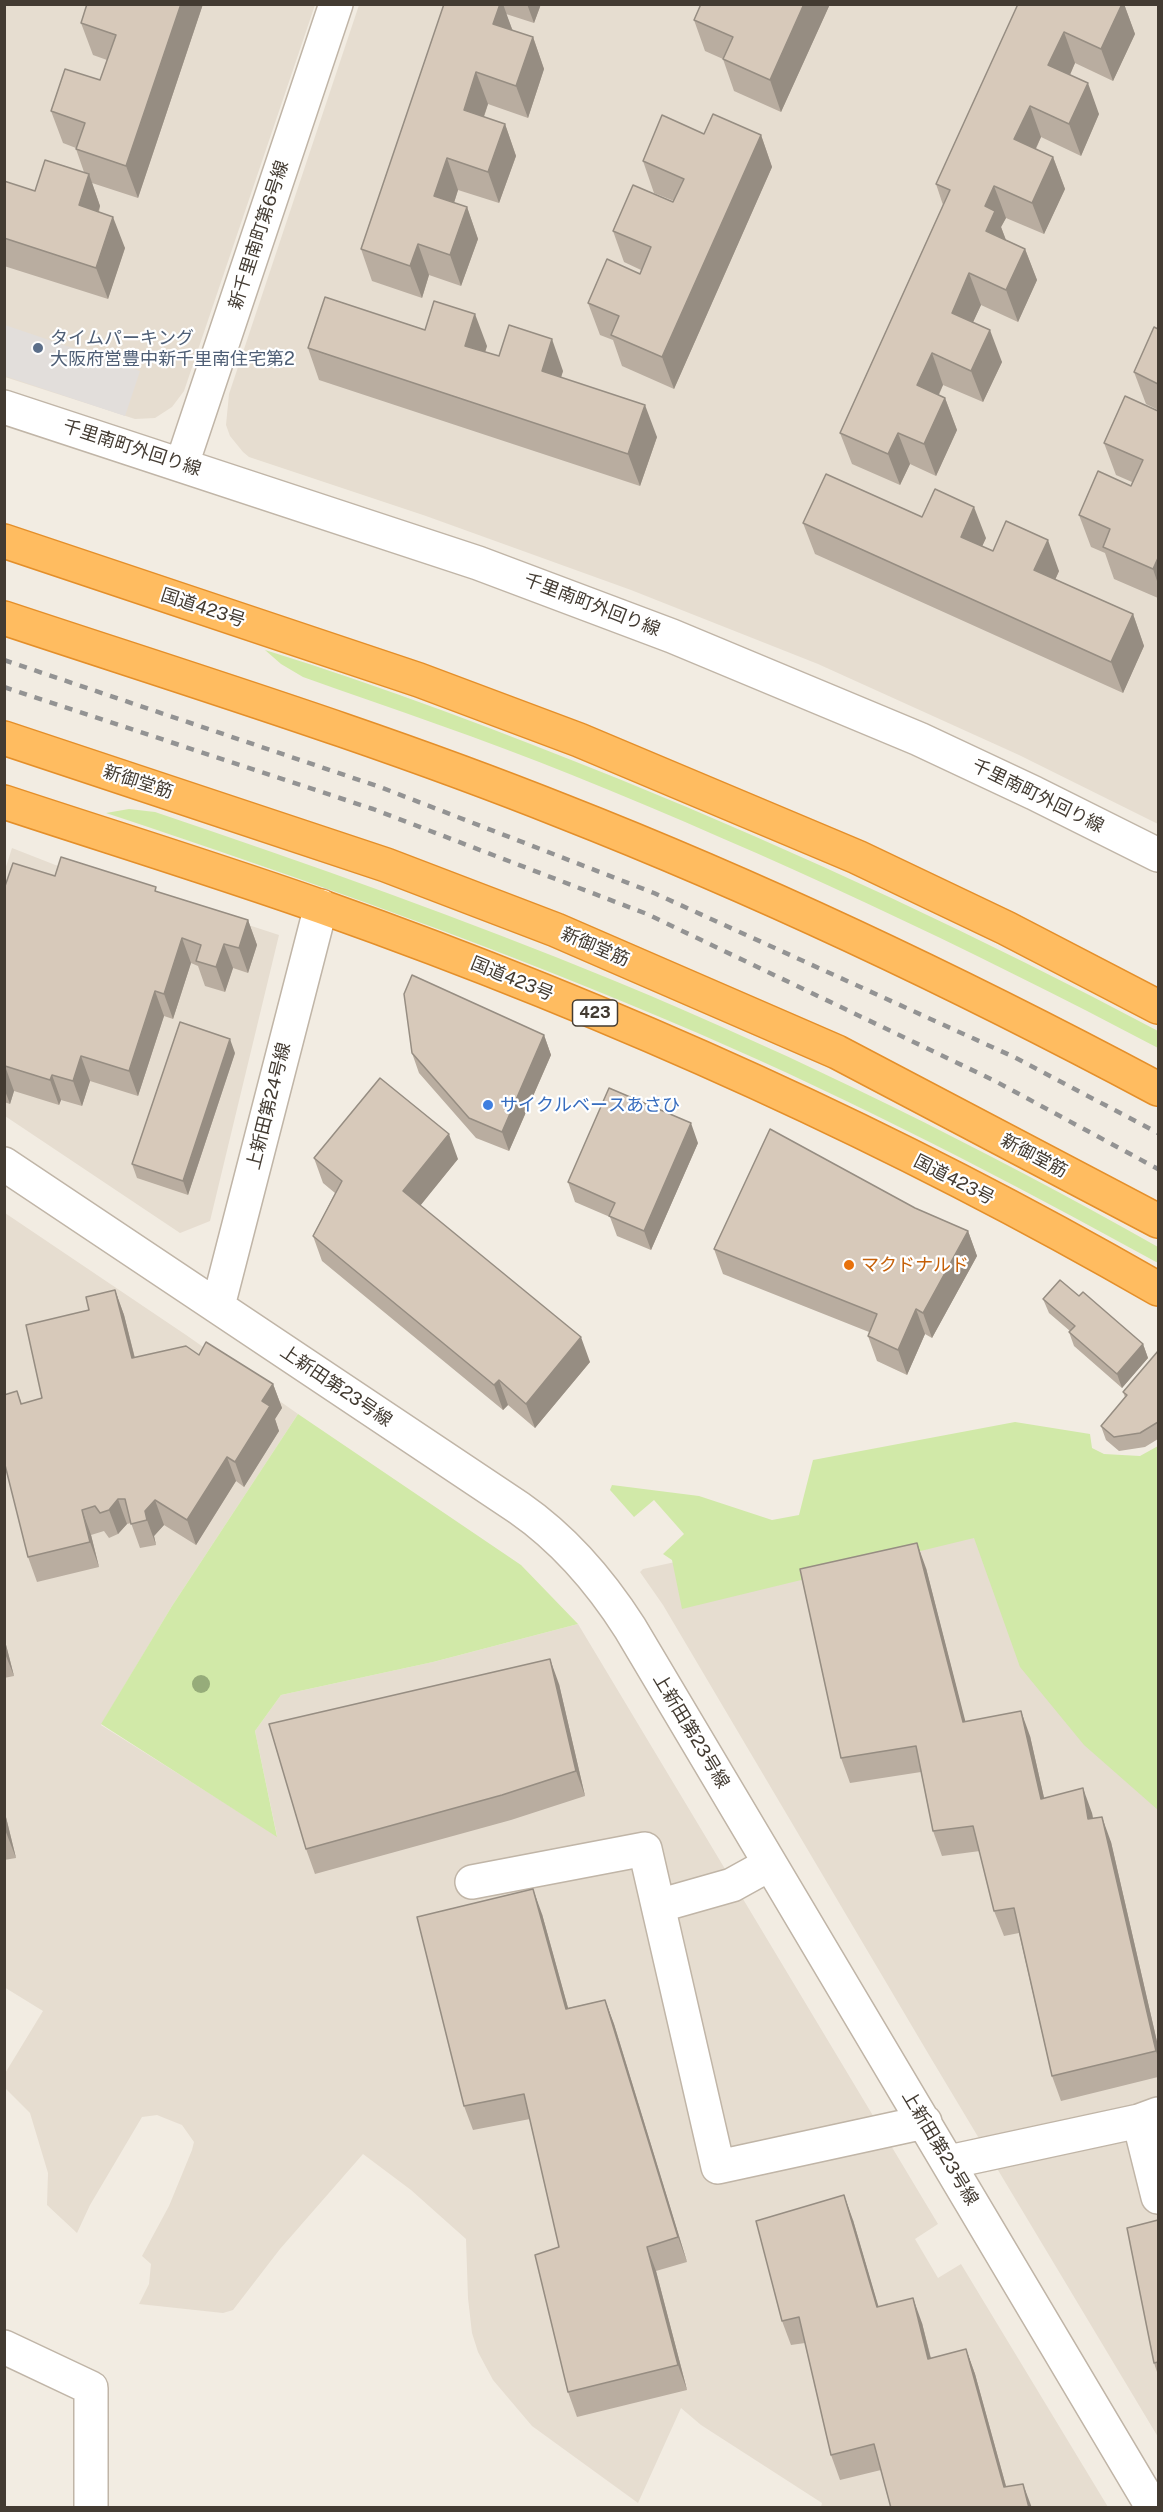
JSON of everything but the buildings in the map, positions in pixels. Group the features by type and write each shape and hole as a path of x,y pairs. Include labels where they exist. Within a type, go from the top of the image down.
{"highway":[{"name":"国道423号","path":"4,542 419,680 579,740 856,857 1006,928 1158,1007"},
{"path":"4,618 418,757 561,810 723,877 883,950 1158,1089"},
{"name":"新御堂筋","path":"4,738 386,865 556,930 837,1053 1158,1221"},
{"name":"国道423号","path":"4,802 321,906 554,996 786,1098 920,1161 1158,1289"}],"street":[{"name":"新千里南町第6号線","path":"182,464 336,4"},
{"name":"千里南町外回り線","path":"4,406 489,567 728,658 956,756 1158,855"},
{"name":"上新田第24号線","path":"218,1306 321,906"},
{"name":"上新田第23号線","path":"4,1164 535,1520 569,1550 598,1582 630,1628 1153,2508"},
{"path":"472,1882 645,1849 718,2167 924,2122"},
{"path":"658,1906 732,1885 770,1864"},
{"path":"949,2162 1149,2118 1158,2197"},
{"path":"4,2347 91,2388 91,2508"}],"shaded area":[{"path":"5,5 315,5 184,391 172,407 155,418 135,419 5,377"},
{"path":"359,5 1158,5 1158,824 1019,755 818,664 631,590 426,516 249,457 243,452 230,436 226,425 229,394"},
{"name":"タイムパーキング 大阪府営豊中新千里南住宅第2","path":"5,325 140,371 125,416 5,376"},
{"path":"12,848 81,875 83,871 279,935 210,1221 180,1233 5,1116 4,873"},
{"path":"5,1213 189,1337 298,1414 172,1606 101,1725 277,1836 255,1731 281,1695 433,1662 578,1624 938,2224 915,2239 938,2278 961,2264 1108,2507 821,2507 822,2503 701,2425 681,2408 638,2503 532,2426 493,2380 478,2352 472,2333 466,2239 411,2190 363,2154 280,2249 233,2310 223,2313 139,2304 149,2284 151,2264 142,2256 169,2206 194,2142 182,2125 157,2115 142,2117 90,2205 77,2233 47,2205 48,2173 30,2113 5,2088 4,2075 43,2011 4,1987"},
{"path":"978,1496 1158,1796 1158,2437 663,1605 640,1572 643,1569"}],"green space":[{"path":"265,650 399,695 531,744 824,867 959,930 1158,1031 1158,1048 1014,974 795,870 539,762 303,677 281,664"},
{"path":"129,809 155,812 386,893 558,958 685,1010 891,1106 1025,1174 1158,1247 1158,1263 932,1143 759,1060 554,973 406,917 106,813"},
{"path":"298,1414 521,1565 578,1624 433,1662 281,1695 255,1731 277,1837 101,1724 172,1606"},
{"path":"1015,1422 1090,1434 1092,1448 1104,1454 1140,1456 1158,1446 1158,1810 1084,1745 1020,1667 974,1538 682,1609 672,1560 663,1554 684,1534 654,1500 634,1517 610,1490 612,1485 699,1496 772,1520 799,1515 813,1460"}],"railway":[{"path":"4,660 380,787 654,893 1014,1057 1158,1133"},
{"path":"4,687 373,809 647,914 995,1081 1158,1169"}],"place":[{"name":"タイムパーキング 大阪府営豊中新千里南住宅第2","path":"38,348"},
{"name":"サイクルベースあさひ","path":"488,1105"},
{"name":"マクドナルド","path":"849,1265"}]}
